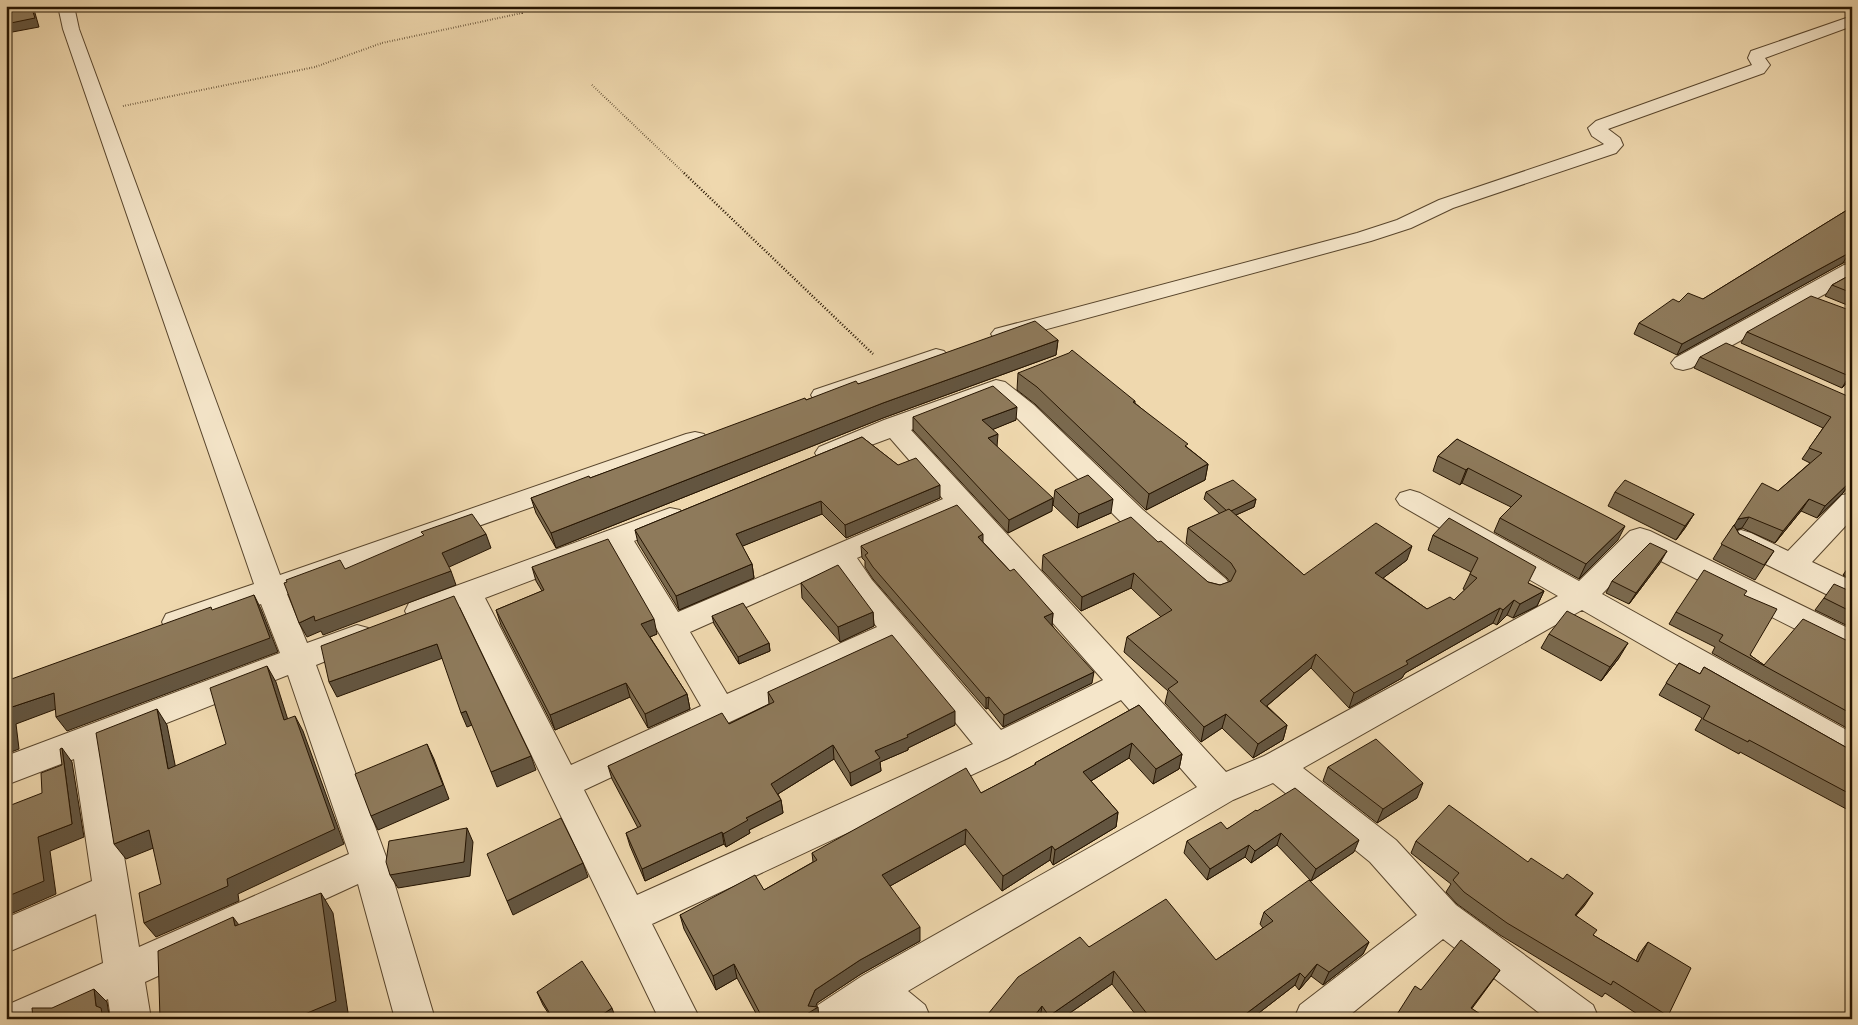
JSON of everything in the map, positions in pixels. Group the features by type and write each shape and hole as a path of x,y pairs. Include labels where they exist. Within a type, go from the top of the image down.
{"street":[{"path":"66,6 71,29 270,588 298,659 370,862 415,1019"},
{"path":"979,342 1023,327 1212,278 1404,224 1446,204 1609,149 1614,145 1613,142 1599,132 1597,128 1602,125 1758,69 1762,65 1756,58 1757,55 1852,20"},
{"path":"1683,363 1721,344 1852,270"},
{"path":"1805,297 1828,307"},
{"path":"1721,344 1747,356"},
{"path":"806,401 953,351"},
{"path":"802,464 893,426 1024,377"},
{"path":"996,387 1025,412 1133,517 1216,587"},
{"path":"893,426 960,502 1033,560 1126,682 1221,790"},
{"path":"161,628 270,588 712,434"},
{"path":"1410,499 1852,749"},
{"path":"671,628 960,502"},
{"path":"1792,565 1852,502"},
{"path":"6,771 468,593 618,538 691,508"},
{"path":"1107,528 1133,517"},
{"path":"1613,524 1852,644"},
{"path":"618,538 721,711"},
{"path":"832,1019 876,989 1221,790 1276,766 1582,596 1640,538"},
{"path":"1741,540 1852,594"},
{"path":"840,554 862,588 996,748"},
{"path":"468,593 680,1019"},
{"path":"562,785 899,630"},
{"path":"628,917 996,748 1126,682"},
{"path":"88,739 131,1019"},
{"path":"1276,766 1383,851 1443,917 1579,1019"},
{"path":"22,1019 124,971 370,862"},
{"path":"6,936 112,890"},
{"path":"1327,1015 1443,917"},
{"path":"876,989 912,1019"}],"path":[{"path":"101,111 314,67 382,43 515,16 522,13 518,6"},
{"path":"592,85 891,372"}],"building":[{"path":"6,6 31,6 35,18 6,24"},
{"path":"1852,207 1852,252 1682,344 1639,323 1673,299 1679,302 1688,293 1703,299"},
{"path":"1852,274 1852,293 1832,285"},
{"path":"1811,296 1852,311 1852,373 1849,376 1747,332"},
{"path":"1035,321 1058,340 883,403 551,533 531,498 805,398 806,400 856,381 858,384"},
{"path":"1726,343 1852,398 1852,480 1825,506 1809,499 1783,531 1749,517 1738,519 1762,483 1778,491 1822,453 1809,448 1831,417 1700,357"},
{"path":"1072,350 1135,401 1133,402 1188,444 1185,446 1208,464 1149,494 1037,387 1018,373 1069,353"},
{"path":"993,386 1017,407 982,420 998,434 988,438 1053,498 1009,520 913,417"},
{"path":"862,437 898,465 916,458 940,485 845,525 821,501 736,534 752,564 676,596 635,530"},
{"path":"1457,439 1625,526 1586,564 1500,518 1522,496 1468,468 1466,470 1438,456"},
{"path":"1088,475 1113,499 1079,514 1055,490"},
{"path":"1233,480 1256,499 1231,511 1229,509 1227,511 1206,492"},
{"path":"1625,480 1694,514 1685,526 1615,492"},
{"path":"957,505 983,534 978,537 1010,571 1014,569 1053,613 1044,617 1094,672 1004,715 989,697 986,698 873,567 865,555 868,553 861,546"},
{"path":"1229,509 1304,575 1376,523 1412,546 1375,573 1427,609 1450,597 1454,600 1477,578 1470,574 1478,558 1433,535 1449,518 1536,567 1528,583 1544,591 1520,604 1514,600 1503,610 1500,608 1406,661 1408,664 1354,693 1316,654 1260,701 1287,725 1258,744 1226,714 1204,727 1168,689 1178,682 1127,637 1172,610 1134,573 1082,597 1043,555 1131,517 1158,542 1161,541 1208,582 1220,585 1231,581 1236,571 1231,563 1188,528"},
{"path":"472,514 486,534 442,553 451,571 315,621 314,616 299,623 284,583 287,582 286,580 340,560 345,569 424,535 421,532"},
{"path":"1734,525 1739,534 1774,551 1764,565 1721,544"},
{"path":"608,539 654,619 641,624 687,694 645,714 626,683 550,715 496,610 544,590 532,567"},
{"path":"1650,543 1667,551 1636,593 1612,581"},
{"path":"838,565 873,612 838,627 801,583"},
{"path":"1704,570 1747,591 1744,595 1777,609 1750,655 1764,665 1803,619 1852,643 1852,714 1719,641 1723,635 1676,612"},
{"path":"1834,584 1852,592 1852,612 1824,598"},
{"path":"254,595 270,638 56,717 54,693 6,709 6,681 211,607 212,610"},
{"path":"454,596 531,756 491,772 466,711 461,713 437,644 329,682 321,646"},
{"path":"743,603 769,643 738,657 712,616"},
{"path":"1567,611 1628,643 1610,667 1549,634"},
{"path":"892,635 955,711 907,735 908,737 875,751 880,758 850,773 833,745 771,784 781,800 746,818 748,820 723,834 722,832 642,869 626,833 641,826 608,766 722,713 729,724 774,702 768,692"},
{"path":"1679,663 1700,674 1704,667 1852,750 1852,795 1749,740 1748,742 1703,719 1710,706 1666,683"},
{"path":"267,666 284,720 295,716 335,829 227,879 228,886 144,923 139,893 161,884 149,830 114,844 96,733 157,709 168,769 226,744 210,688"},
{"path":"1139,705 1182,754 1156,769 1132,743 1083,772 1118,812 1055,850 1052,846 1003,876 966,829 882,875 920,927 860,960 815,990 808,1006 818,1007 799,1019 763,1019 734,964 713,976 680,915 755,875 764,890 817,860 812,853 966,768 981,793"},
{"path":"1376,739 1423,783 1383,809 1328,767"},
{"path":"427,744 443,785 371,816 355,774"},
{"path":"62,748 72,824 38,837 44,881 6,897 6,807 42,793 41,773 62,765 60,749"},
{"path":"1295,788 1359,840 1316,869 1281,833 1255,851 1249,845 1210,869 1187,841 1221,822 1227,829"},
{"path":"1449,805 1528,862 1531,858 1563,879 1567,874 1593,893 1575,915 1597,930 1593,935 1638,962 1648,942 1691,968 1668,1016 1613,981 1611,985 1507,923 1464,892 1453,880 1459,873 1416,841"},
{"path":"561,818 583,863 507,901 487,854"},
{"path":"467,828 464,862 390,875 386,862 389,841"},
{"path":"1309,880 1369,942 1329,972 1317,964 1305,978 1300,973 1239,1019 1151,1019 1114,971 1049,1016 1042,1006 1032,1019 984,1019 1018,977 1080,937 1089,947 1166,899 1216,960 1273,921 1264,912"},
{"path":"321,893 336,1001 293,1019 160,1019 158,951 233,917 235,926"},
{"path":"1461,940 1500,970 1471,1008 1488,1019 1394,1019 1415,986 1421,990"},
{"path":"582,961 612,1008 596,1019 553,1019 537,992"},
{"path":"94,989 96,1006 101,1008 103,1019 33,1019 32,1008 52,1008"}]}
